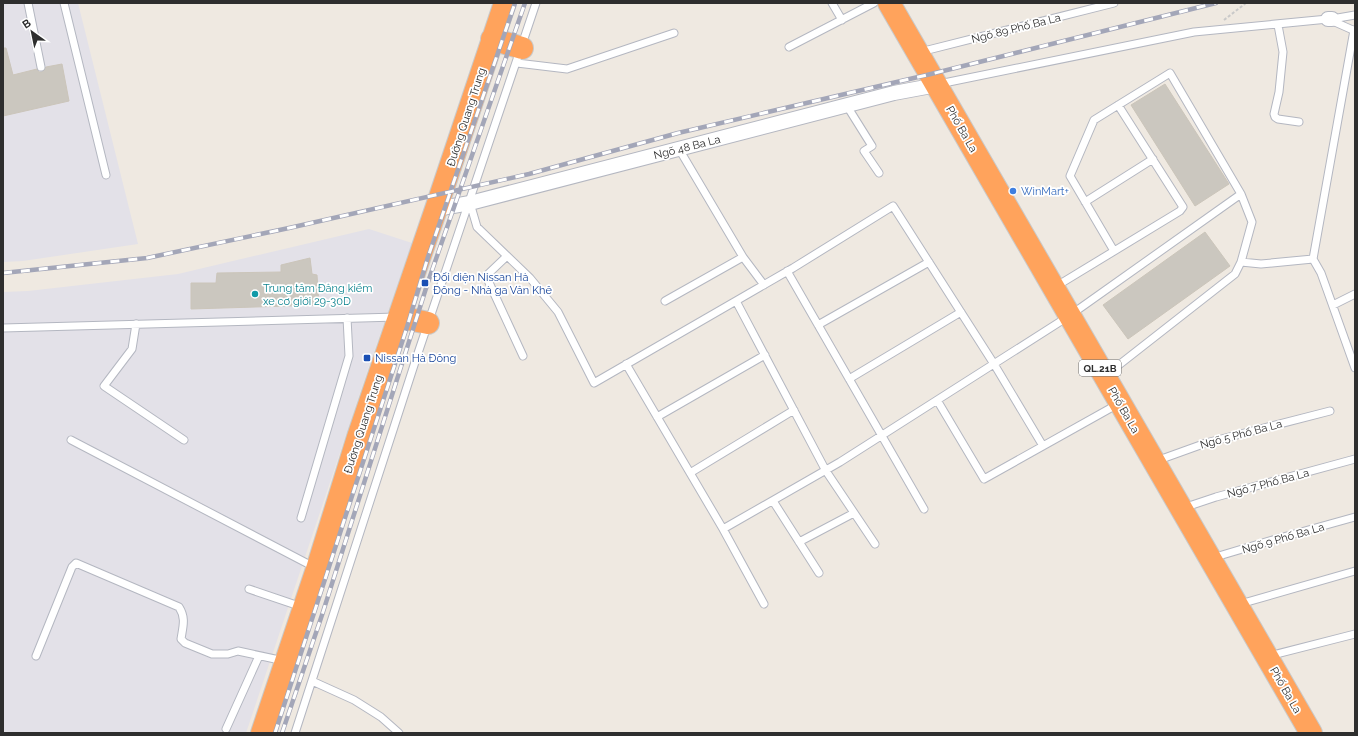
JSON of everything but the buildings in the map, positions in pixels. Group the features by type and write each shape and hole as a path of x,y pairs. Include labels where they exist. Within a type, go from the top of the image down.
{"highway":[{"name":"Đường Quang Trung","path":"262,733 317,569 358,437 436,209 504,3"},
{"name":"Phố Ba La","path":"889,3 1311,733"},
{"path":"492,39 519,56"},
{"path":"399,317 428,323"}],"street":[{"name":"Ngõ 48 Ba La","path":"436,209 470,203 894,93 937,84"}],"lane":[{"path":"28,3 41,67"},
{"path":"64,3 106,175"},
{"path":"295,733 428,323 470,203 536,3"},
{"path":"832,3 842,20"},
{"path":"789,48 874,3"},
{"name":"Ngõ 89 Phố Ba La","path":"918,52 1114,3"},
{"path":"937,84 1194,32 1209,32 1278,25 1355,15"},
{"path":"1330,19 1354,31 1313,259 1321,273 1355,368"},
{"path":"1278,25 1283,52 1279,92 1274,114 1278,119 1299,122"},
{"path":"519,56 567,69 674,33"},
{"path":"1105,377 1235,274 1242,262 1252,222 1241,194 1170,74 1094,120 1070,176 1114,251"},
{"path":"1053,288 1182,209 1182,204 1118,105"},
{"path":"847,106 872,146 864,151 879,173"},
{"path":"679,149 743,257 764,285"},
{"path":"1085,202 1153,159"},
{"path":"723,529 826,471 1069,316 1241,194"},
{"path":"470,203 477,227 530,278 558,312 594,383 764,285 893,206 994,364 1043,446"},
{"path":"507,256 486,276 523,356"},
{"path":"665,301 743,257"},
{"path":"1242,262 1261,264 1313,259"},
{"path":"818,325 929,262"},
{"path":"787,271 924,509"},
{"path":"1333,305 1355,294"},
{"path":"736,301 826,471 875,544"},
{"path":"850,379 961,312"},
{"path":"3,328 399,317"},
{"path":"301,518 349,356 347,318"},
{"path":"136,324 132,349 104,386 184,440"},
{"path":"657,417 765,355"},
{"path":"626,364 723,529 764,604"},
{"path":"937,400 984,479 1120,403"},
{"path":"690,473 794,410"},
{"name":"Ngõ 5 Phố Ba La","path":"1154,462 1206,443 1330,411"},
{"path":"71,440 317,569"},
{"name":"Ngõ 7 Phố Ba La","path":"1181,509 1216,497 1355,459"},
{"path":"773,501 819,573"},
{"path":"799,542 854,513"},
{"name":"Ngõ 9 Phố Ba La","path":"1210,559 1355,517"},
{"path":"36,656 72,567 76,563 179,607 184,614 181,639 185,643 212,654 228,654 238,651 286,662"},
{"path":"1237,605 1355,571"},
{"path":"250,589 304,608"},
{"path":"1267,657 1355,634"},
{"path":"226,729 259,656"},
{"path":"312,681 354,700 381,717 399,733"}],"path":[{"path":"1209,32 1246,3"}],"shaded area":[{"path":"3,3 78,3 138,244 23,261 3,262"},
{"path":"369,229 412,243 370,363 246,733 3,733 3,292 28,291 178,274"}],"railway":[{"path":"275,733 407,327 428,257 515,3"},
{"path":"282,733 322,615 428,282 525,3"},
{"path":"3,273 147,258 289,228 529,174 678,133 931,74 1216,3"}],"place":[{"name":"WinMart+","path":"1013,191"},
{"name":"Đối diện Nissan Hà Đông - Nhà ga Văn Khê","path":"425,283"},
{"name":"Trung tâm Đăng kiểm xe cơ giới 29-30D","path":"255,294"},
{"name":"Nissan Hà Đông","path":"367,358"}]}
